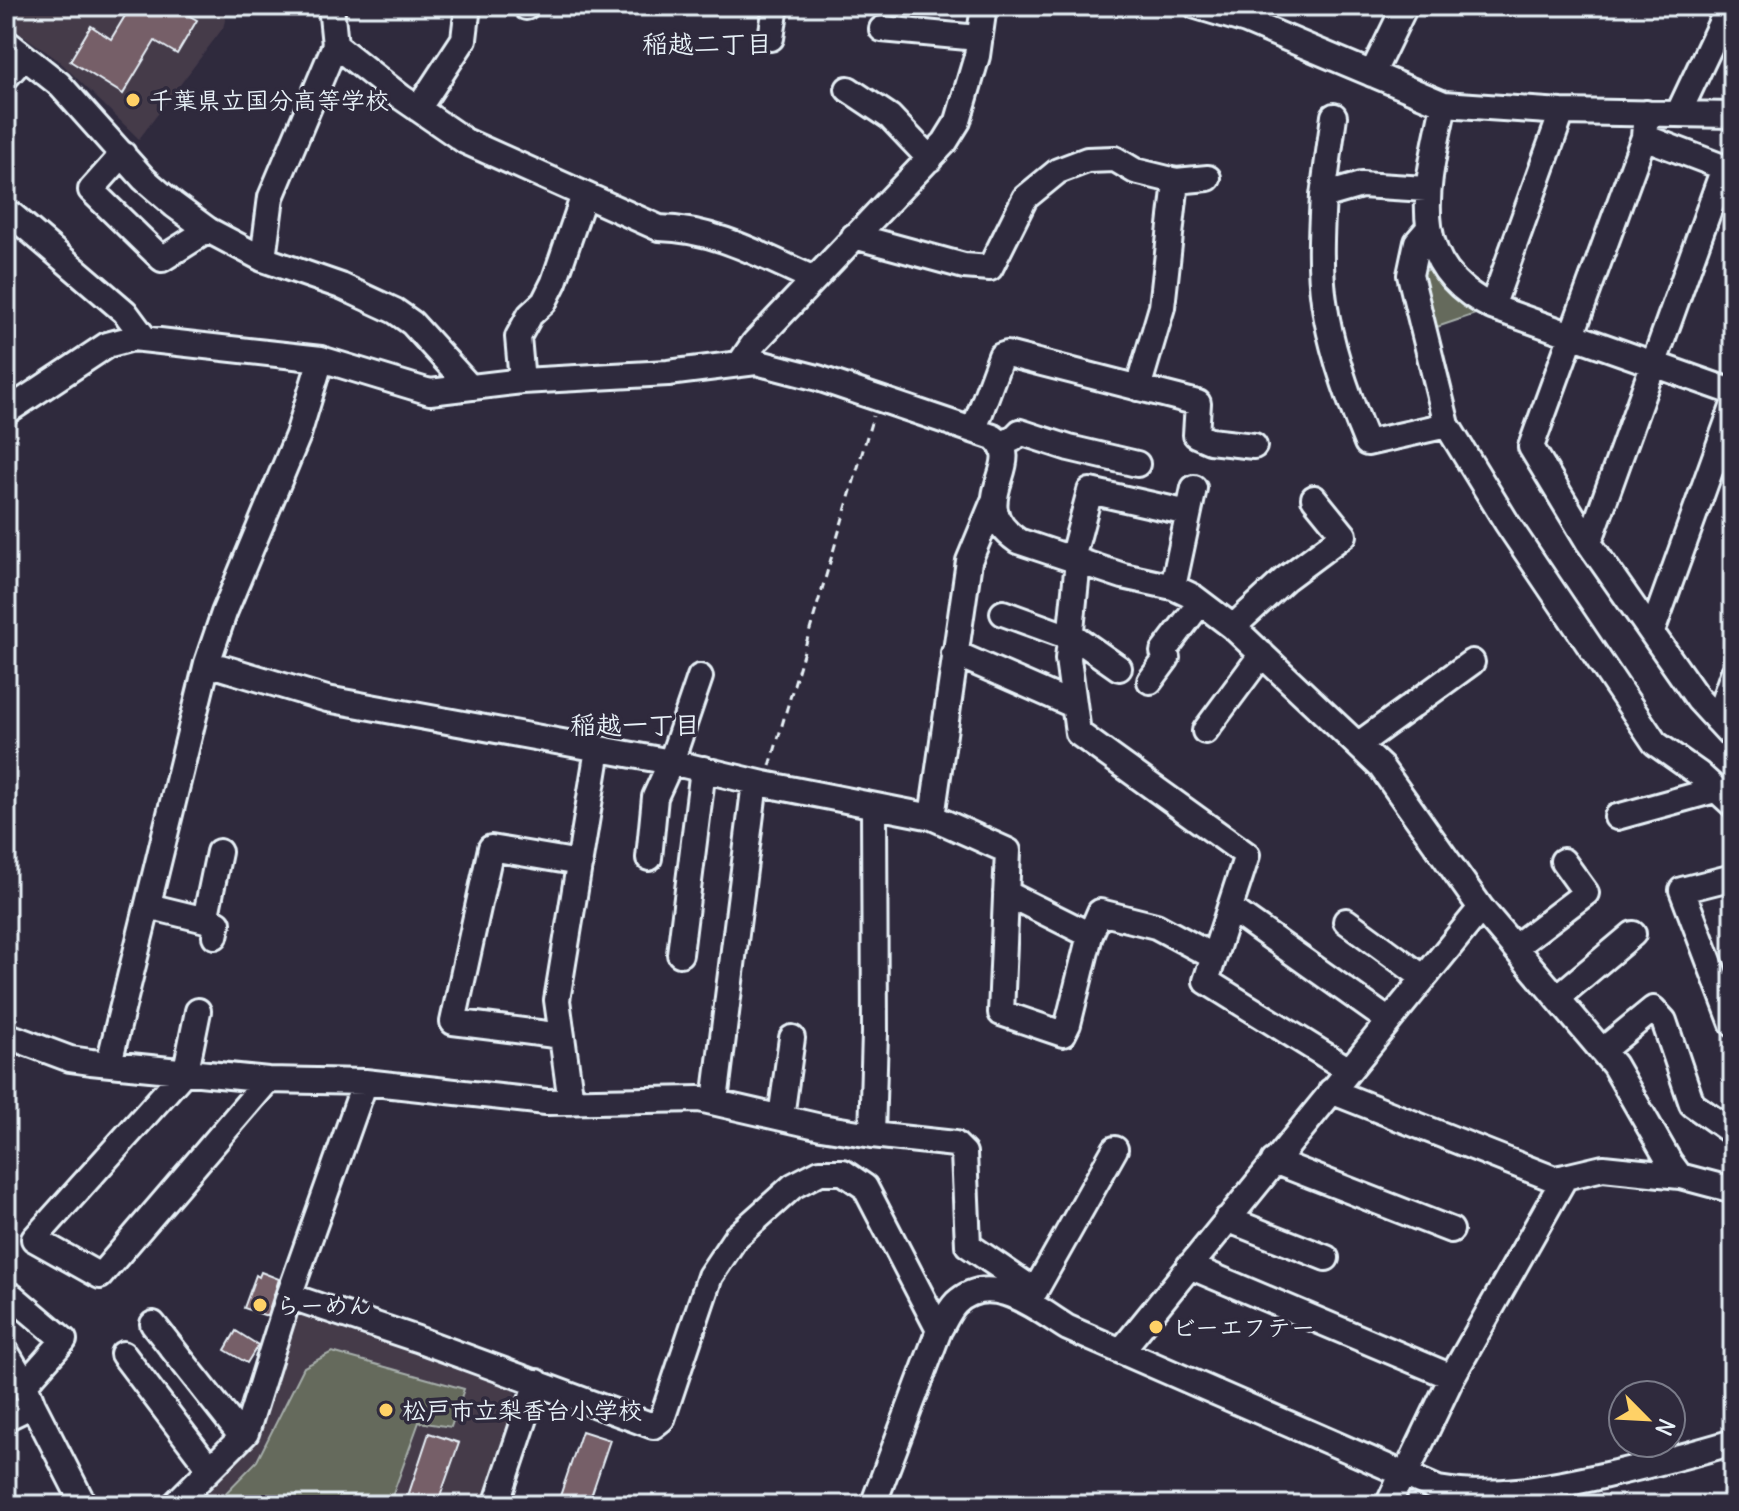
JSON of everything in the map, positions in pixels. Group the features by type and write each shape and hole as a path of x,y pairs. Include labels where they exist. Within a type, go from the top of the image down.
{"street":[{"path":"263,259 271,197 335,45 331,6"},
{"path":"771,38 776,6"},
{"path":"741,362 754,343 945,142 958,121 977,56 984,6"},
{"path":"1196,6 1251,13 1372,74 1444,104 1562,112 1645,125 1728,169 1589,543"},
{"path":"1372,74 1405,6"},
{"path":"1679,112 1729,6"},
{"path":"418,109 464,39 467,14"},
{"path":"882,29 978,38"},
{"path":"335,45 465,141 659,228 685,228 719,237 814,279"},
{"path":"6,77 15,50 59,84 144,179 208,230 263,259 341,286 395,311 412,323 469,386"},
{"path":"848,89 890,117 930,159"},
{"path":"1444,104 1426,189 1429,228 1441,263 1453,281 1468,295 1492,307 1733,392"},
{"path":"1492,307 1562,112"},
{"path":"1725,728 1698,699 1589,543 1531,447 1645,125 1679,112 1733,115"},
{"path":"1334,116 1320,234 1324,303 1349,399 1367,443 1447,425"},
{"path":"123,154 91,190 162,259 208,230"},
{"path":"854,236 964,266 990,268 1025,198 1058,171 1087,160 1115,159 1135,171 1176,181 1208,178"},
{"path":"1138,388 1162,307 1176,181"},
{"path":"1323,196 1361,185 1426,189"},
{"path":"522,381 518,337 530,315 544,302 554,282 584,195"},
{"path":"6,215 12,215 125,312 145,339"},
{"path":"1429,228 1417,242 1410,275 1447,425 1507,523 1655,743 1699,774 1724,798"},
{"path":"6,412 107,345 126,338 321,359 430,392 522,381 668,373 756,362 787,369 974,429 1002,444 1006,456 993,503 969,561 932,817"},
{"path":"974,429 1001,356 1007,354 1198,403 1196,435 1210,441 1254,446"},
{"path":"109,1063 207,663 224,613 298,435 321,359"},
{"path":"1652,632 1733,407"},
{"path":"1002,444 1020,432 1069,448 1137,464"},
{"path":"1173,587 1194,488"},
{"path":"1188,513 1090,491 1075,560 1069,635 1068,659 1078,733 1247,855 1206,981 1349,1070"},
{"path":"1233,627 1285,579 1344,535 1314,498"},
{"path":"993,503 995,517 1006,533 1018,541 1123,576 1173,587 1192,596 1233,627 1359,744 1381,767 1481,908 1603,1050 1625,1081 1653,1135 1680,1176"},
{"path":"1150,681 1167,658 1163,652 1200,603"},
{"path":"1003,613 1069,635 1119,668"},
{"path":"954,653 1073,705"},
{"path":"1205,731 1262,654"},
{"path":"1359,744 1472,662"},
{"path":"207,663 327,699 671,762 759,783 932,817 1008,851 1001,1013 1063,1034 1090,935 1100,912 1156,926 1214,957"},
{"path":"1725,728 1733,674"},
{"path":"649,858 655,797 671,762 700,677"},
{"path":"571,1102 557,1000 598,749"},
{"path":"680,954 703,769"},
{"path":"715,1101 759,783"},
{"path":"1617,817 1724,798"},
{"path":"872,1135 874,807"},
{"path":"562,1036 453,1022 491,848 580,863"},
{"path":"148,906 210,928 219,852"},
{"path":"1515,947 1586,893 1563,861"},
{"path":"1733,877 1682,890 1733,1024"},
{"path":"1006,893 1090,935"},
{"path":"1230,908 1389,1021"},
{"path":"1121,1351 1481,908"},
{"path":"1346,921 1424,978"},
{"path":"1558,997 1633,934"},
{"path":"1603,1050 1653,1009 1664,1021 1692,1104 1733,1133"},
{"path":"198,1011 186,1070 34,1239 100,1276 268,1080"},
{"path":"6,1035 70,1059 268,1080 365,1082 546,1102 699,1099 872,1135 955,1144 964,1153 968,1245 1068,1328 1438,1489 1462,1493 1523,1491 1656,1464 1733,1442"},
{"path":"781,1117 792,1038"},
{"path":"174,1505 246,1433 289,1296 365,1082"},
{"path":"1331,1091 1554,1179 1603,1168 1680,1176 1733,1190"},
{"path":"1031,1297 1115,1149"},
{"path":"1274,1161 1451,1230"},
{"path":"289,1296 537,1382 653,1426 662,1419 710,1276 736,1237 793,1186 820,1172 843,1172 865,1187 939,1330"},
{"path":"1388,1505 1452,1377 1565,1177"},
{"path":"1227,1219 1326,1258"},
{"path":"1189,1266 1452,1377"},
{"path":"873,1505 939,1330 955,1304 975,1291 999,1290 1031,1297"},
{"path":"6,1303 12,1296 64,1340 29,1395 6,1418"},
{"path":"153,1324 242,1437"},
{"path":"6,1352 84,1505"},
{"path":"123,1354 210,1469"},
{"path":"496,1505 537,1382"}],"path":[{"path":"759,783 878,397"}],"shaded area":[{"name":"千葉県立国分高等学校","path":"6,6 229,6 223,28 139,139 59,61 6,23"},
{"name":"松戸市立梨香台小学校","path":"304,1314 510,1381 517,1397 482,1505 185,1505 237,1450 291,1321"}],"green space":[{"path":"1433,267 1484,311 1434,328 1415,277"},
{"path":"332,1352 464,1389 451,1427 419,1422 389,1505 214,1505 257,1461 304,1367"}],"building":[{"path":"131,6 172,6 197,20 177,54 155,41 123,94 70,61 91,26 111,39"},
{"path":"261,1272 279,1279 267,1316 244,1308 256,1275 259,1277"},
{"path":"236,1331 258,1345 247,1363 225,1350"},
{"path":"582,1431 610,1440 588,1505 557,1505"},
{"path":"429,1433 459,1443 437,1505 405,1505"}],"place":[{"name":"千葉県立国分高等学校","path":"133,100"},
{"name":"らーめん","path":"260,1305"},
{"name":"ビーエフテー","path":"1156,1327"},
{"name":"松戸市立梨香台小学校","path":"386,1410"}],"district":[{"name":"稲越二丁目","path":"707,43"},
{"name":"稲越一丁目","path":"635,724"}]}
